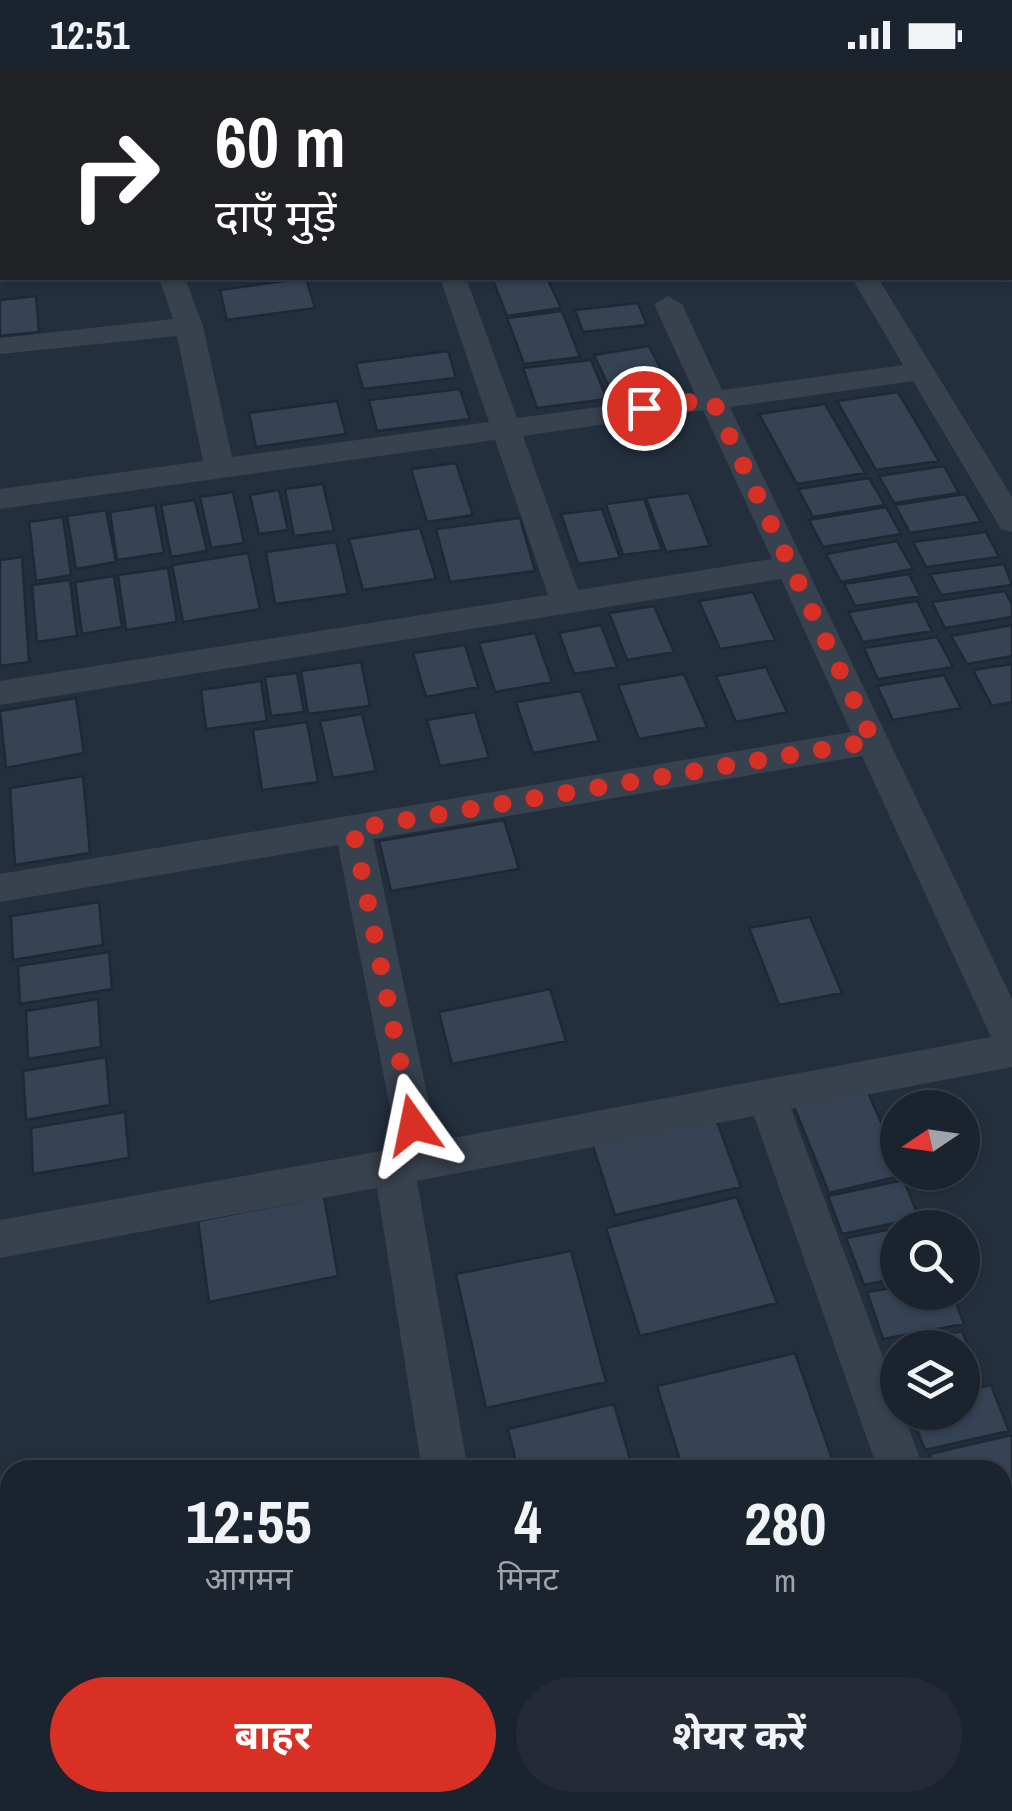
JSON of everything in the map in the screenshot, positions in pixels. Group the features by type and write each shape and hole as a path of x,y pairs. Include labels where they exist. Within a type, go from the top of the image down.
{"street":[{"path":"173,280 189,326 219,468"},
{"path":"453,280 567,603"},
{"path":"866,280 1012,522"},
{"path":"668,304 1012,1040"},
{"path":"0,346 189,326"},
{"path":"0,498 923,371"},
{"path":"0,693 791,568"},
{"path":"0,888 873,741"},
{"path":"353,829 408,1164 445,1460"},
{"path":"0,1239 1012,1050"},
{"path":"766,1095 897,1460"}],"building":[{"path":"307,280 315,308 227,320 220,290"},
{"path":"493,280 548,280 561,308 507,316"},
{"path":"36,296 39,332 0,336 0,300"},
{"path":"638,303 647,325 583,332 575,310"},
{"path":"562,311 580,357 524,364 507,318"},
{"path":"649,346 671,389 614,398 594,355"},
{"path":"448,351 456,378 363,389 356,363"},
{"path":"591,360 607,399 537,408 523,368"},
{"path":"460,389 470,419 377,431 369,400"},
{"path":"898,392 939,461 876,470 837,401"},
{"path":"337,401 346,434 256,447 249,413"},
{"path":"825,404 865,473 797,484 759,414"},
{"path":"456,463 473,515 427,522 411,469"},
{"path":"944,466 959,493 894,503 879,476"},
{"path":"869,478 885,505 813,517 798,489"},
{"path":"323,484 334,531 294,536 285,489"},
{"path":"279,490 288,530 259,534 250,495"},
{"path":"233,492 244,543 211,548 200,497"},
{"path":"689,493 710,546 666,552 646,498"},
{"path":"965,494 981,522 910,533 895,505"},
{"path":"644,499 662,550 623,555 606,504"},
{"path":"195,500 207,551 171,557 161,505"},
{"path":"155,505 164,553 117,560 110,512"},
{"path":"886,507 901,534 823,547 809,520"},
{"path":"602,509 620,558 578,564 561,514"},
{"path":"106,510 116,562 76,569 67,516"},
{"path":"63,517 71,575 36,581 29,522"},
{"path":"520,518 535,571 450,582 436,529"},
{"path":"420,528 436,579 363,590 349,539"},
{"path":"986,532 999,557 926,567 913,542"},
{"path":"897,541 913,569 841,582 826,554"},
{"path":"336,542 348,594 275,604 266,552"},
{"path":"248,553 260,609 183,622 172,565"},
{"path":"22,557 29,662 0,666 0,560"},
{"path":"1004,564 1012,585 941,595 930,574"},
{"path":"168,568 177,622 126,630 118,575"},
{"path":"909,574 920,596 855,606 844,584"},
{"path":"114,576 122,627 82,634 75,582"},
{"path":"70,580 77,636 37,642 32,585"},
{"path":"1005,591 1012,605 1012,617 945,628 932,602"},
{"path":"753,592 775,640 720,649 699,601"},
{"path":"917,601 932,631 863,642 848,612"},
{"path":"654,606 674,652 627,660 609,613"},
{"path":"601,625 617,667 574,674 559,633"},
{"path":"1012,625 1012,656 967,664 951,636"},
{"path":"535,633 552,682 495,692 479,643"},
{"path":"937,637 953,667 878,679 864,648"},
{"path":"465,645 478,687 426,697 413,653"},
{"path":"361,662 370,706 308,714 301,671"},
{"path":"1012,664 1012,702 992,706 973,670"},
{"path":"766,667 787,712 736,722 716,676"},
{"path":"297,673 304,712 271,716 265,677"},
{"path":"684,674 707,727 639,739 618,685"},
{"path":"944,675 961,708 893,720 877,686"},
{"path":"261,681 267,721 206,729 201,690"},
{"path":"581,691 599,741 533,753 516,702"},
{"path":"76,698 84,753 6,768 0,711"},
{"path":"475,712 489,758 440,766 427,720"},
{"path":"362,714 376,771 333,778 320,721"},
{"path":"307,722 318,782 262,790 253,730"},
{"path":"83,776 90,853 15,865 10,788"},
{"path":"504,820 519,869 391,891 379,841"},
{"path":"99,902 103,945 13,960 11,916"},
{"path":"810,917 842,993 779,1005 749,928"},
{"path":"109,952 112,989 20,1004 18,966"},
{"path":"550,989 566,1041 452,1064 439,1012"},
{"path":"98,999 101,1047 28,1059 26,1011"},
{"path":"106,1057 110,1105 26,1120 23,1071"},
{"path":"866,1088 880,1120 880,1181 829,1193 793,1104"},
{"path":"125,1112 129,1158 33,1174 31,1128"},
{"path":"715,1116 741,1187 615,1215 592,1143"},
{"path":"880,1185 880,1190 908,1190 916,1210 880,1210 880,1226 842,1234 828,1196"},
{"path":"324,1196 338,1276 209,1302 198,1221"},
{"path":"737,1197 777,1303 640,1336 606,1228"},
{"path":"880,1231 880,1282 864,1285 846,1238"},
{"path":"571,1251 606,1382 486,1408 456,1274"},
{"path":"880,1290 880,1310 959,1310 964,1324 932,1330 880,1330 867,1292"},
{"path":"795,1353 832,1460 680,1460 657,1386"},
{"path":"991,1385 1009,1431 925,1450 917,1430 980,1430 980,1387"},
{"path":"614,1404 630,1460 516,1460 508,1429"},
{"path":"1012,1435 1012,1460 931,1460 929,1454"}],"route":[{"path":"413,1125 353,829 873,741 712,399 644,408"}]}
